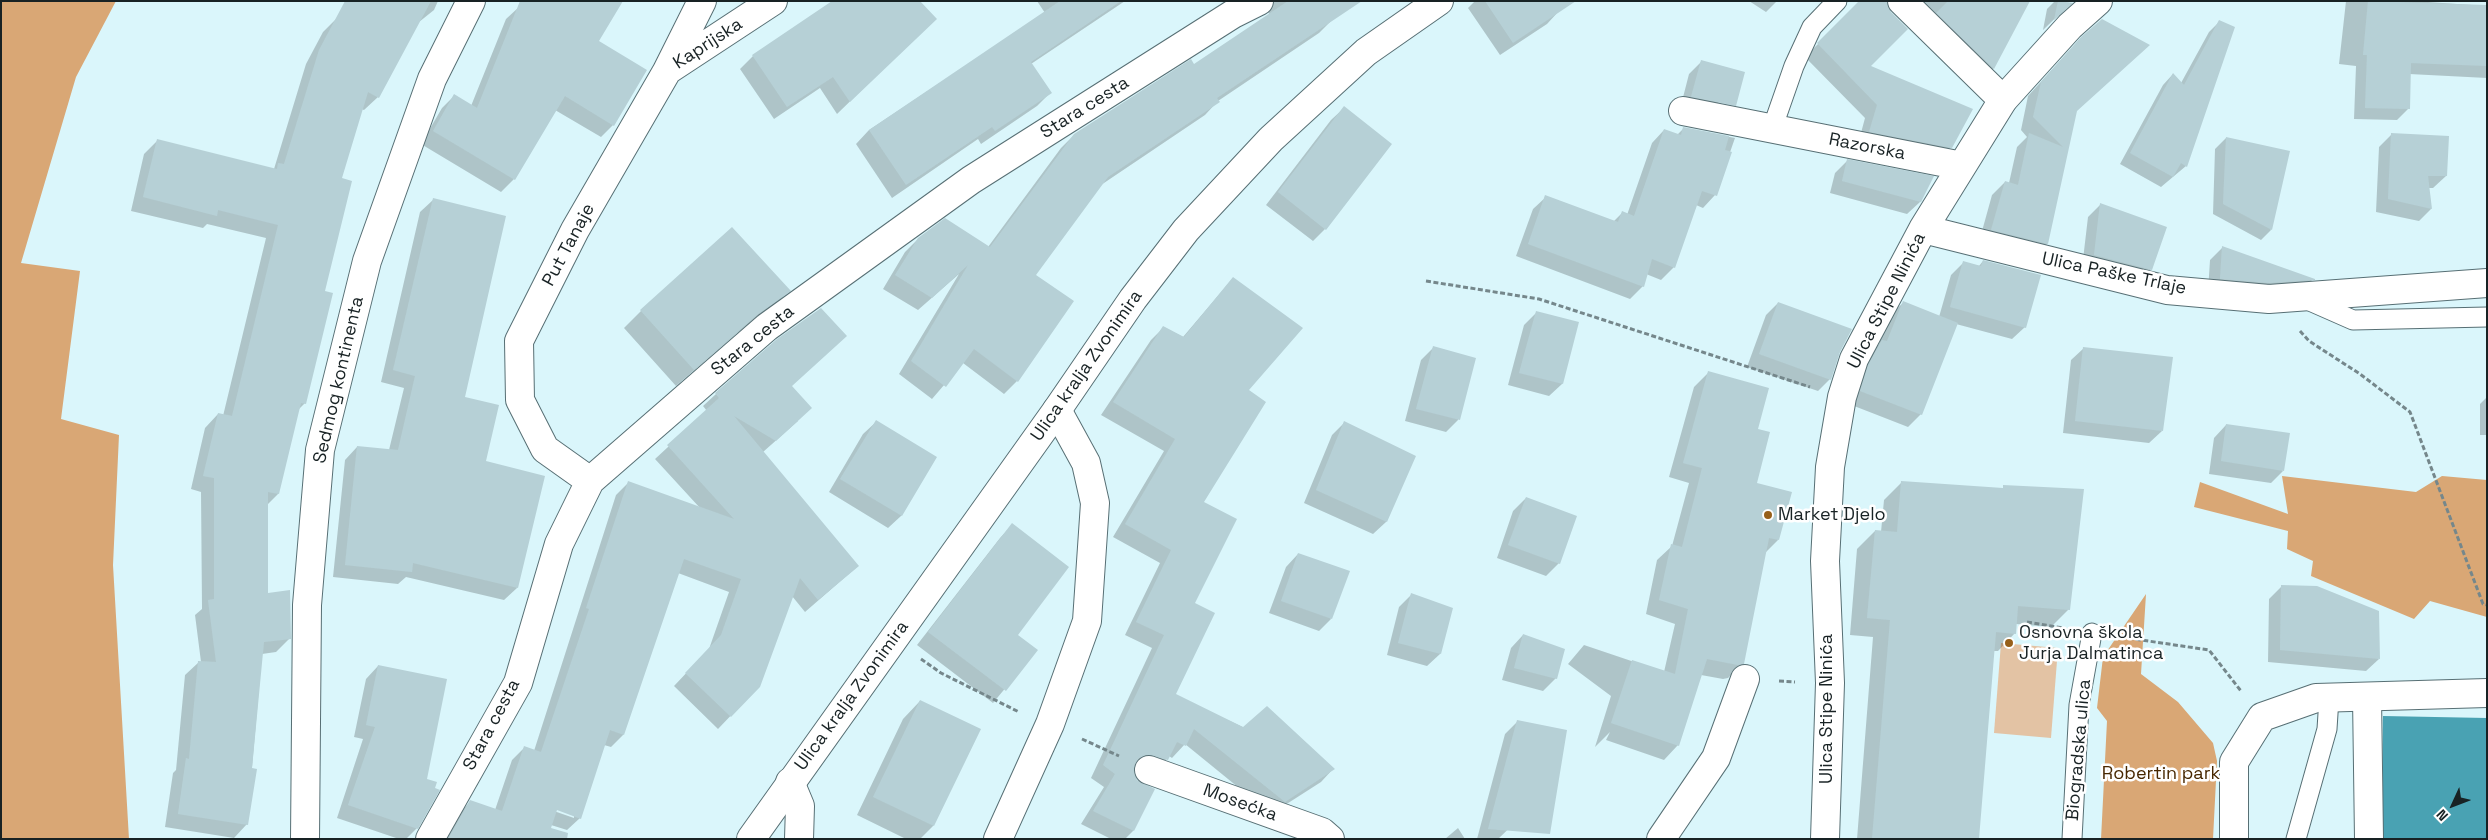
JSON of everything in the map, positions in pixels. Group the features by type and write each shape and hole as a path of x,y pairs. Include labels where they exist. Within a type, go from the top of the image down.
{"street":[{"name":"Sedmog kontinenta","path":"305,839 307,605 320,450 367,261 432,80 471,1"},
{"name":"Put Tanaje","path":"590,482 545,449 520,400 519,341 575,230 667,71 702,1"},
{"name":"Kaprijska","path":"667,71 773,1"},
{"name":"Stara cesta","path":"430,839 518,683 559,544 590,482 766,327 971,180 1233,14 1259,1"},
{"name":"Ulica kralja Zvonimira","path":"751,839 1057,410 1133,299 1186,230 1258,153 1366,52 1439,1"},
{"path":"1902,1 2002,100"},
{"name":"Ulica Stipe Ninića","path":"1826,839 1830,683 1825,561 1830,467 1842,397 1854,359 1923,229 2002,100 2070,26 2098,1"},
{"name":"Razorska","path":"1683,111 1962,166"},
{"name":"Ulica Paške Trlaje","path":"1923,229 2167,290 2268,299 2487,283"},
{"path":"998,839 1050,724 1087,621 1095,503 1086,463 1057,410"},
{"path":"1661,839 1716,758 1745,679"},
{"path":"2234,839 2234,762 2262,717 2316,698 2487,693"},
{"path":"2367,698 2369,839"},
{"name":"Mosećka","path":"1149,770 1322,832 1330,839"},
{"path":"790,782 800,806 800,839"}],"lane":[{"path":"1772,129 1794,66 1812,27 1837,1"},
{"path":"2297,296 2353,320 2487,317"},
{"name":"Biogradska ulica","path":"2072,839 2079,705 2092,632"},
{"path":"2296,839 2327,729 2329,698"}],"path":[{"path":"1426,281 1539,299 1842,397"},
{"path":"2268,299 2309,341 2360,374 2410,412 2482,604 2487,605"},
{"path":"2209,650 2262,717"},
{"path":"1745,679 1830,683"}],"shaded area":[{"path":"2001,643 2058,648 2051,738 1994,733"}],"green space":[{"path":"1,1 116,1 76,77 21,263 80,271 61,419 119,435 113,565 129,839 1,839"},
{"path":"2282,476 2416,492 2442,476 2487,480 2487,617 2430,601 2414,619 2311,576 2313,561 2287,549 2288,531 2194,507 2200,482 2288,514"},
{"name":"Robertin park","path":"2146,594 2141,674 2178,702 2213,743 2217,761 2213,839 2101,839 2107,721 2097,708 2103,657"}],"water":[{"path":"2383,716 2487,718 2487,839 2382,839"}],"building":[{"path":"345,1 431,1 379,98 368,92 342,178 352,181 325,291 333,293 306,404 301,403 279,494 268,492 268,593 290,590 291,639 264,642 252,768 257,769 248,825 178,814 186,758 189,759 198,661 216,662 208,600 214,599 214,478 203,476 218,413 232,416 278,225 218,210 217,216 143,197 157,139 277,169 278,163 284,164 319,50"},
{"path":"520,1 623,1 599,41 647,70 614,126 565,96 515,180 433,131 454,94 477,108"},
{"path":"832,1 920,1 937,19 850,102 833,77 787,107 752,55"},
{"path":"1060,1 1121,1 1031,62 1052,93 995,131 992,127 906,185 869,130"},
{"path":"1288,1 1362,1 1217,98 1220,102 1108,177 1036,275 1074,301 1018,382 974,349 946,387 911,361 968,265 932,298 895,275 918,238 945,218 990,247 1074,134 1191,59 1194,64"},
{"path":"1485,1 1576,1 1513,43"},
{"path":"1859,1 1887,1 1891,12 1908,29 1871,66 1973,109 1952,148 1869,132 1877,105 1817,43"},
{"path":"1948,1 2030,1 1994,69 1936,13"},
{"path":"2058,1 2073,3 2054,20"},
{"path":"2368,1 2487,5 2487,66 2411,63 2410,109 2365,108 2367,55 2363,55"},
{"path":"2102,19 2150,45 2077,111 2048,244 1991,230 2005,181 2018,185 2029,133 2063,147 2033,117 2041,82 2081,37"},
{"path":"2219,20 2235,27 2187,167 2181,163 2173,177 2130,153 2173,73 2184,85"},
{"path":"1701,60 1745,72 1736,106 1691,97"},
{"path":"1344,106 1392,144 1326,230 1278,192"},
{"path":"1683,127 1729,136 1725,150 1732,152 1717,196 1702,191 1675,268 1652,259 1644,287 1528,244 1545,195 1618,222 1622,211 1634,216 1664,129 1681,135"},
{"path":"2391,133 2449,136 2447,176 2428,176 2432,209 2388,199"},
{"path":"2226,137 2290,151 2272,230 2223,204"},
{"path":"1847,159 1934,176 1921,202 1842,181"},
{"path":"433,198 506,216 465,397 499,405 486,461 545,476 518,588 413,563 412,572 345,565 357,446 398,450 415,376 393,370"},
{"path":"2100,203 2167,227 2152,270 2094,255"},
{"path":"732,227 791,291 757,315 694,370 640,310"},
{"path":"2222,246 2315,280 2269,283 2220,279"},
{"path":"1983,260 2041,275 2026,328 1950,307 1963,261 1981,266"},
{"path":"1233,277 1303,328 1249,390 1266,402 1204,502 1237,519 1195,603 1215,613 1176,694 1243,727 1267,706 1335,769 1285,802 1194,729 1186,746 1177,742 1168,760 1147,755 1139,758 1135,764 1134,772 1137,780 1155,789 1134,831 1093,811 1115,774 1103,765 1164,635 1136,622 1171,550 1125,524 1175,439 1113,402 1163,326 1184,337"},
{"path":"1903,301 1958,323 1922,415 1860,391 1868,365 1882,340 1887,341"},
{"path":"1778,302 1852,329 1840,352 1831,380 1759,354"},
{"path":"821,308 847,336 792,386 812,408 776,441 734,416 859,566 818,600 800,578 760,687 731,717 685,673 721,635 741,579 684,559 624,735 610,730 581,819 557,810 551,828 568,833 567,839 448,839 470,800 502,811 524,746 541,752 589,609 586,608 628,481 734,519 667,445 719,398 715,393 777,339"},
{"path":"1536,311 1579,322 1563,384 1519,373"},
{"path":"1433,346 1476,358 1460,420 1416,409"},
{"path":"2083,347 2173,357 2163,431 2075,421"},
{"path":"1708,371 1769,388 1758,429 1770,432 1757,483 1792,492 1779,540 1769,538 1744,664 1738,665 1707,659 1679,746 1611,723 1632,660 1675,674 1688,609 1659,600 1671,544 1682,547 1702,468 1683,463"},
{"path":"876,420 937,457 902,516 840,479"},
{"path":"1344,421 1416,456 1387,522 1316,490"},
{"path":"2226,424 2290,433 2284,471 2221,461"},
{"path":"1901,481 2003,488 2003,485 2084,489 2070,610 2018,606 2016,634 1996,632 1979,839 1872,839 1890,620 1867,618 1875,530 1897,532"},
{"path":"1526,497 1577,516 1560,564 1508,545"},
{"path":"1012,523 1069,567 1018,635 1038,650 1006,691 928,632"},
{"path":"1298,553 1350,571 1332,619 1281,601"},
{"path":"2281,585 2317,586 2379,611 2380,659 2280,650"},
{"path":"1411,593 1453,608 1441,654 1398,643"},
{"path":"1523,634 1565,649 1557,679 1514,668"},
{"path":"378,665 447,679 427,779 437,782 435,788 440,790 418,829 348,805 375,727 366,725"},
{"path":"920,700 981,729 934,826 873,797"},
{"path":"1517,720 1567,730 1550,834 1488,829"}],"place":[{"name":"Market Djelo","path":"1768,515"},
{"name":"Osnovna škola Jurja Dalmatinca","path":"2009,643"}]}
